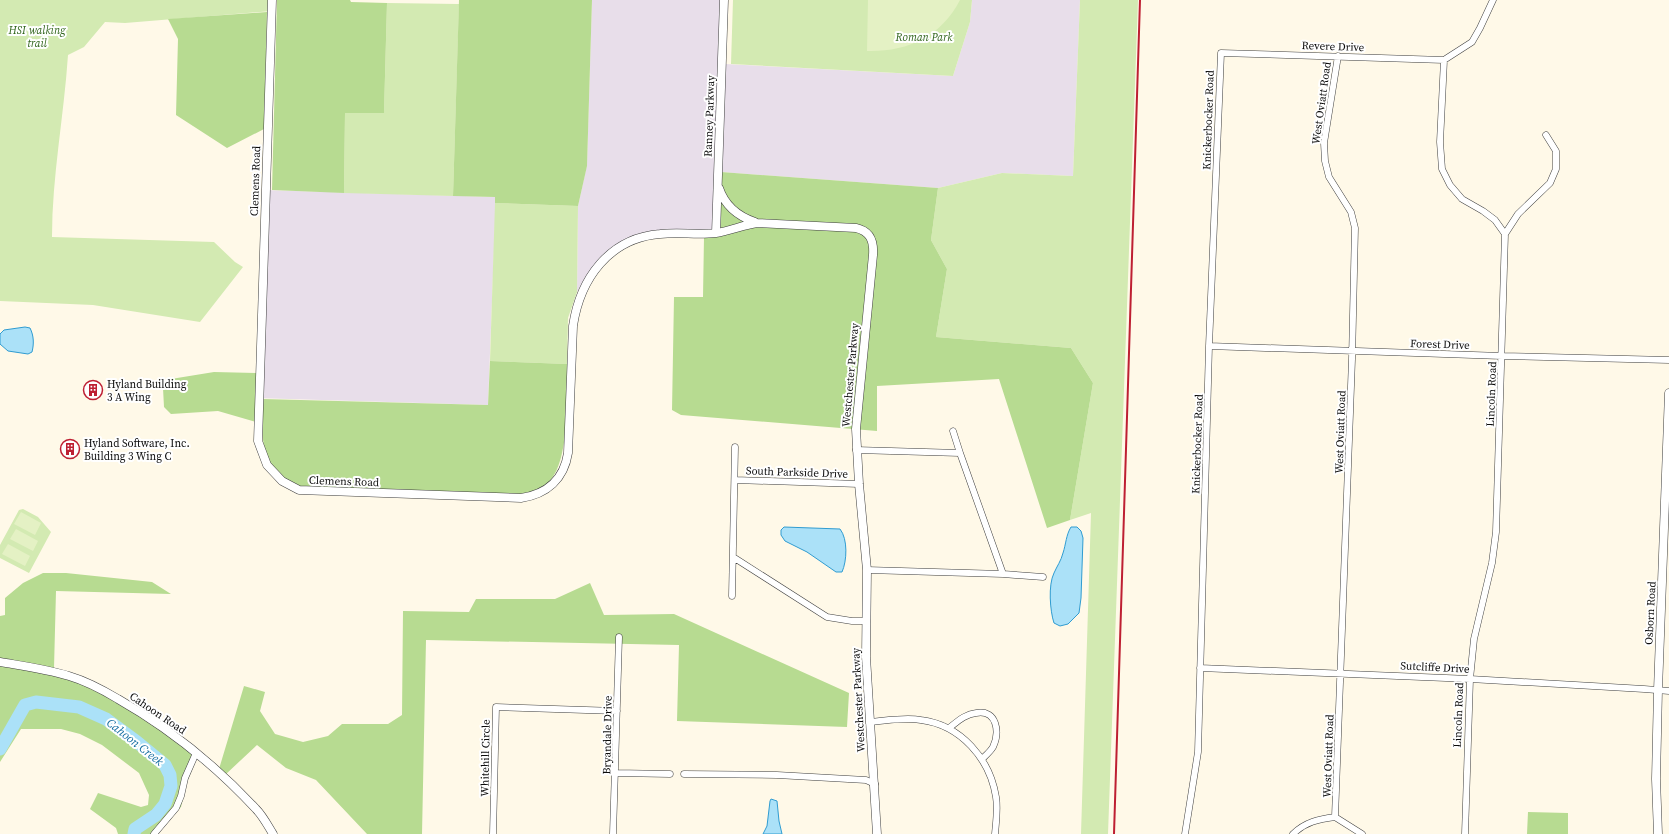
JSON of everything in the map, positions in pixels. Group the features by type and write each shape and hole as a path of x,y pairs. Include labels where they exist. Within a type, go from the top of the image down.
{"street":[{"name":"Clemens Road","path":"272,0 258,441 267,465 282,481 299,490 521,498 541,493 559,478 566,465 568,453 573,326 581,293"},
{"name":"Ranney Parkway","path":"716,233 724,0"},
{"path":"1493,0 1472,42 1444,60 1440,142 1442,169 1450,185 1462,199 1484,211 1494,220 1505,234 1518,214 1550,183 1556,169 1556,151 1546,135"},
{"name":"Revere Drive","path":"1221,53 1444,60"},
{"name":"Knickerbocker Road","path":"1185,834 1198,752 1210,346 1221,53"},
{"name":"West Oviatt Road","path":"1336,817 1353,350 1355,228 1350,212 1329,177 1325,161 1324,143 1338,56"},
{"path":"718,182 722,195 733,212 757,223"},
{"name":"Westchester Parkway","path":"581,293 590,275 614,251 643,237 659,234 716,233 743,225 757,223 856,228 866,232 872,240 874,244 856,429 856,450 867,570 866,657 877,834"},
{"name":"Lincoln Road","path":"1465,834 1470,679 1474,639 1492,563 1496,532 1505,234"},
{"name":"Forest Drive","path":"1210,346 1669,360"},
{"name":"Osborn Road","path":"1658,834 1656,779 1658,690 1667,546 1669,393"},
{"path":"953,431 1003,574"},
{"path":"732,596 735,448"},
{"path":"856,450 960,453"},
{"name":"South Parkside Drive","path":"735,480 859,484"},
{"path":"733,557 827,617 852,621 867,621"},
{"path":"867,570 1003,574 1043,577"},
{"name":"Bryandale Drive","path":"614,834 619,637"},
{"name":"Cahoon Road","path":"0,662 36,667 70,676 101,690 142,713 196,752 257,810 273,834"},
{"name":"Sutcliffe Drive","path":"1200,668 1470,679 1658,690 1669,692"},
{"name":"Whitehill Circle","path":"494,834 496,707 617,711"},
{"path":"949,728 961,719 975,713 983,712 989,714 997,724 997,731 992,749 982,759"},
{"path":"869,722 921,720 949,728 959,735 982,759 990,776 996,798 995,834"},
{"path":"154,834 176,808 181,796 185,778 196,752"},
{"path":"616,773 670,774"},
{"path":"684,774 778,775 866,780 874,784"},
{"path":"1293,834 1299,828 1318,820 1336,817 1362,834"}],"shaded area":[{"path":"592,0 721,0 713,230 657,230 634,237 611,250 590,270 577,292 578,206 587,165"},
{"path":"972,0 1080,0 1073,176 1002,173 938,188 721,172 725,64 953,76 970,22"},
{"path":"263,190 496,197 488,405 256,398"}],"green space":[{"name":"HSI walking trail","path":"0,0 272,0 272,11 125,23 105,22 84,47 68,55 54,191 52,237 214,242 235,262 243,267 200,322 93,305 0,301"},
{"path":"277,0 350,0 351,2 387,3 384,113 345,113 344,193 272,190"},
{"path":"459,0 592,0 587,166 578,206 495,203 495,197 453,196"},
{"name":"Roman Park","path":"733,0 972,0 970,22 953,76 731,64"},
{"path":"868,0 960,0 943,24 933,33 921,40 896,49 867,51"},
{"path":"1080,0 1138,0 1108,834 1081,834 1091,513 1070,520 1093,383 1071,348 936,337 947,269 931,240 938,188 1002,173 1073,176"},
{"path":"387,3 459,4 453,196 344,193 345,113 384,113"},
{"path":"267,12 264,129 227,148 176,115 178,39 168,19"},
{"path":"721,172 938,188 931,240 947,269 936,337 1071,348 1093,383 1070,520 1047,528 999,379 877,386 877,431 681,415 672,410 674,297 703,297 704,237 720,236"},
{"path":"495,203 578,206 577,292 568,318 567,364 490,361"},
{"path":"490,361 567,364 566,426 561,459 555,473 548,483 539,489 520,494 301,487 286,481 270,464 266,454 262,433 263,399 488,405"},
{"path":"214,372 257,373 256,422 218,411 171,414 164,407 163,388 171,379"},
{"path":"23,509 38,517 51,532 29,573 0,558 0,545 19,510"},
{"path":"21,512 41,523 35,535 14,524"},
{"path":"16,529 38,541 33,551 10,539"},
{"path":"8,544 30,556 25,566 2,554"},
{"path":"43,573 66,573 152,582 171,594 56,591 54,668 78,677 199,752 187,782 181,807 157,834 118,834 116,828 90,809 98,793 141,807 148,805 149,795 139,773 102,745 80,734 61,729 21,729 0,762 0,616 5,615 5,598 23,583"},
{"path":"590,583 604,615 674,614 849,693 847,727 677,721 679,645 426,640 422,834 367,834 316,780 286,768 257,745 225,775 219,769 244,686 265,692 260,711 275,734 303,742 328,736 342,724 388,724 402,715 403,611 469,612 476,599 555,599"},
{"path":"1528,812 1568,813 1568,834 1527,834"}],"water":[{"path":"25,327 30,328 32,334 32,352 28,354 8,351 0,344 0,334 4,330"},
{"path":"784,527 840,529 843,533 846,550 842,572 836,572 807,552 785,541 781,535 781,530"},
{"path":"1071,527 1077,527 1081,531 1083,538 1081,598 1079,613 1068,624 1060,626 1054,623 1050,598 1051,584"},
{"path":"771,799 777,801 782,834 763,834 767,826"}],"waterway":[{"name":"Cahoon Creek","path":"0,749 25,705 36,702 79,707 106,719 165,765 170,775 171,786 165,804 156,815 135,829 134,834"}],"railway":[{"path":"1114,834 1140,0"}],"place":[{"name":"Hyland Building 3 A Wing","path":"93,390"},
{"name":"Hyland Software, Inc. Building 3 Wing C","path":"70,449"}]}
